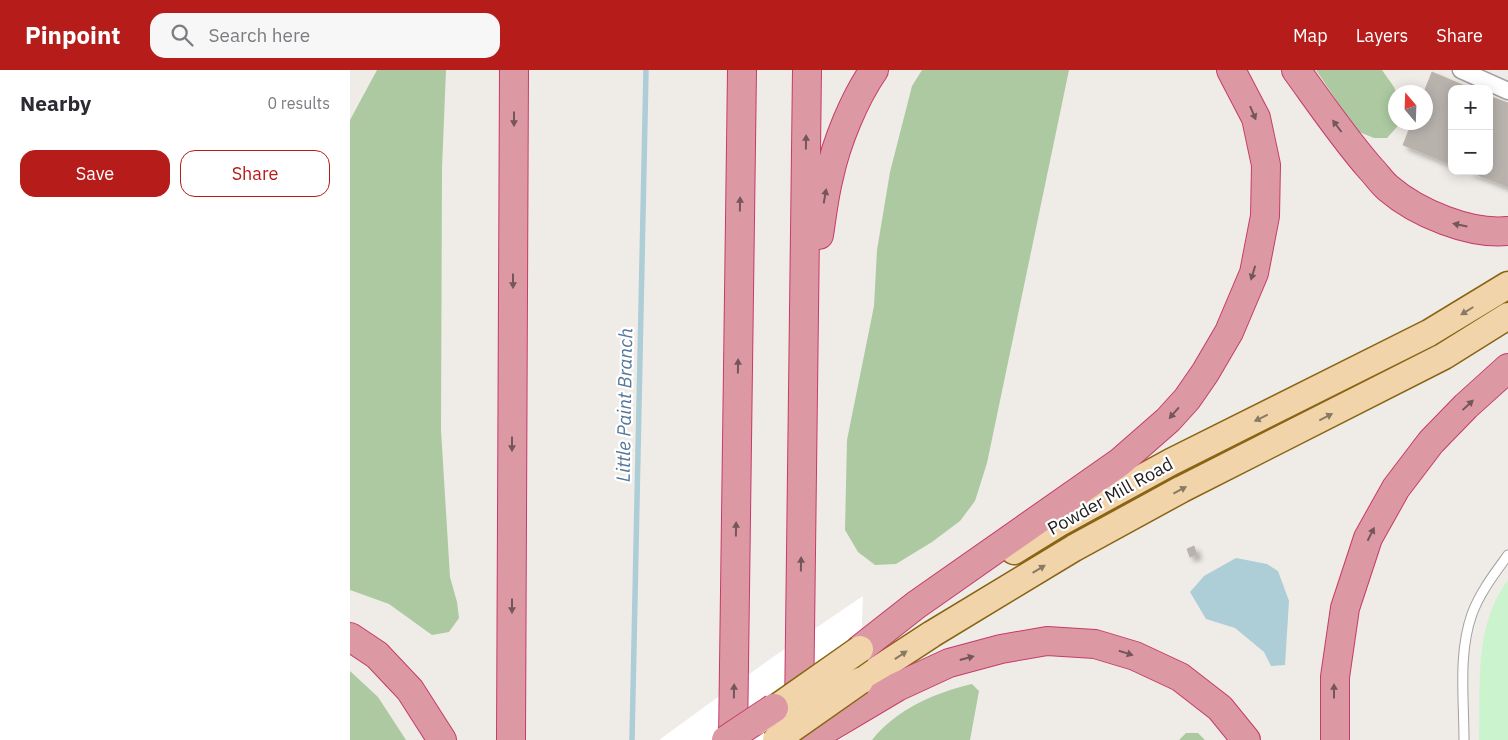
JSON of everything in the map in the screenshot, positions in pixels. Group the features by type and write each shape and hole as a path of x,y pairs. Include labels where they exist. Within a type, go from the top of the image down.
{"highway":[{"path":"511,740 514,70"},
{"path":"732,740 742,70"},
{"path":"798,740 807,70"},
{"path":"802,454 819,235 829,176 843,133 861,88 874,70"},
{"path":"860,649 916,605 1120,462 1168,420 1205,373 1230,332 1254,273 1265,216 1266,165 1256,118 1231,70"},
{"path":"1296,70 1357,153 1388,188 1420,209 1452,224 1495,232 1508,231"},
{"path":"1335,740 1335,677 1345,608 1368,538 1396,488 1431,442 1466,406 1508,368"},
{"path":"800,613 807,740 897,687 949,663 1001,649 1047,641 1096,644 1135,656 1180,677 1220,708 1246,740"},
{"path":"350,638 377,655 410,690 442,740"},
{"path":"726,740 774,708"}],"main road":[{"name":"Powder Mill Road","path":"732,740 774,708 860,649 1060,522 1171,462 1430,334 1508,285"},
{"name":"Powder Mill Road","path":"776,740 932,634 1074,548 1182,489 1444,356 1508,316"}],"street":[{"path":"1461,70 1508,92"}],"lane":[{"path":"1464,740 1465,644 1469,626 1482,594 1508,554"}],"green space":[{"path":"377,70 446,70 442,168 441,430 450,577 459,618 449,632 432,635 389,604 350,590 350,120"},
{"path":"922,70 1069,70 987,463 975,501 960,521 932,542 896,564 875,565 858,552 845,530 847,440 874,306 877,250 890,172 912,86"},
{"path":"1316,70 1382,70 1393,85 1388,85 1388,130 1394,130 1387,138 1374,138 1357,131"},
{"path":"1508,580 1508,740 1479,740 1481,657 1484,637 1489,617 1497,598"},
{"path":"350,671 378,697 406,740 350,740"},
{"path":"972,684 979,691 970,740 872,740 893,719 917,704 944,692"},
{"path":"1186,733 1198,733 1205,740 1179,740"}],"water":[{"path":"1236,558 1267,564 1278,571 1289,601 1285,665 1271,666 1264,652 1235,628 1206,619 1190,592 1204,576"}],"pier":[{"path":"863,596 858,727 840,740 659,740 773,657"}],"building":[{"path":"1432,72 1463,85 1448,85 1448,163 1403,145 1409,130 1433,130 1433,85 1427,85"},
{"path":"1493,97 1508,103 1508,187 1478,175 1493,175"},
{"path":"1194,546 1197,555 1190,557 1187,549"}],"waterway":[{"name":"Little Paint Branch","path":"632,740 646,70"}]}
